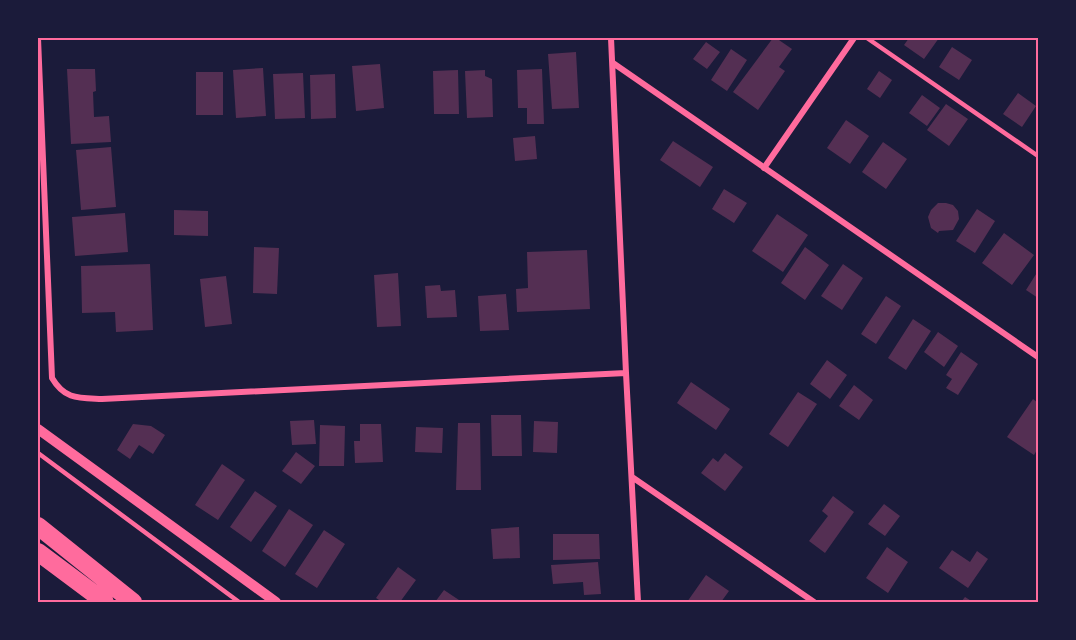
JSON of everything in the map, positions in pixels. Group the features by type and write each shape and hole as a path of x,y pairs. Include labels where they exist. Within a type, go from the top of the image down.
{"highway":[{"path":"38,526 133,603"},
{"path":"38,552 105,603"}],"street":[{"path":"38,38 52,378 58,388 69,396 102,399 626,373"},
{"path":"611,38 638,603"},
{"path":"764,168 854,38"},
{"path":"612,63 1038,357"},
{"path":"38,429 276,603"},
{"path":"632,477 814,603"}],"lane":[{"path":"867,38 1038,156"},
{"path":"38,453 239,603"}],"building":[{"path":"773,38 792,49 779,67 785,71 758,110 733,92"},
{"path":"909,38 939,38 924,59 904,45"},
{"path":"706,42 720,52 707,69 693,59"},
{"path":"952,47 972,60 959,80 939,67"},
{"path":"731,49 747,60 727,91 711,80"},
{"path":"576,52 579,108 552,109 548,54"},
{"path":"380,64 384,108 356,111 352,66"},
{"path":"263,68 266,116 236,118 233,70"},
{"path":"67,69 95,69 94,117 109,116 111,142 71,144"},
{"path":"542,69 544,124 527,124 527,108 518,108 517,70"},
{"path":"458,70 459,114 434,114 433,71"},
{"path":"485,70 485,76 492,79 493,117 467,118 465,71"},
{"path":"879,71 892,80 880,98 867,89"},
{"path":"196,72 223,72 223,115 196,115"},
{"path":"303,73 305,118 275,119 273,74"},
{"path":"335,74 336,118 311,119 310,75"},
{"path":"1018,93 1036,106 1022,127 1003,114"},
{"path":"922,95 940,108 927,126 909,113"},
{"path":"946,104 968,119 949,146 927,130"},
{"path":"846,120 869,136 850,164 827,148"},
{"path":"535,136 537,159 515,161 513,138"},
{"path":"673,141 713,167 700,187 660,160"},
{"path":"883,142 907,159 886,189 862,172"},
{"path":"111,147 116,207 81,210 76,150"},
{"path":"724,189 747,203 734,223 712,209"},
{"path":"938,203 953,205 958,211 959,219 953,230 938,233 931,228 928,217"},
{"path":"977,209 995,221 975,253 956,241"},
{"path":"174,210 208,211 208,236 174,235"},
{"path":"125,213 128,252 75,256 72,217"},
{"path":"777,214 808,235 783,272 752,251"},
{"path":"1004,233 1034,255 1012,285 982,263"},
{"path":"254,247 279,248 277,294 253,293"},
{"path":"805,247 829,265 805,300 781,283"},
{"path":"587,250 590,309 517,312 516,289 528,288 527,252"},
{"path":"150,264 153,330 116,332 115,312 82,313 81,266"},
{"path":"843,264 863,278 842,310 821,296"},
{"path":"1038,271 1038,298 1026,290"},
{"path":"398,273 401,326 377,327 374,275"},
{"path":"226,276 232,324 205,327 200,279"},
{"path":"440,285 441,291 455,290 457,317 427,318 425,286"},
{"path":"506,294 509,330 480,331 478,296"},
{"path":"886,296 901,306 876,344 861,334"},
{"path":"913,319 931,331 906,370 888,358"},
{"path":"938,332 958,346 944,367 924,352"},
{"path":"961,352 978,364 958,395 946,388 952,379 946,375"},
{"path":"827,360 847,375 830,399 810,384"},
{"path":"691,382 730,409 716,430 677,403"},
{"path":"854,385 873,400 859,420 839,406"},
{"path":"798,392 817,404 788,447 769,434"},
{"path":"1033,399 1038,403 1038,448 1034,455 1007,437"},
{"path":"491,415 521,415 522,456 492,456"},
{"path":"314,420 316,444 292,445 290,421"},
{"path":"534,421 558,422 557,453 533,452"},
{"path":"458,423 480,423 481,490 456,490"},
{"path":"133,424 151,426 165,435 153,454 139,445 130,459 117,450"},
{"path":"360,424 381,424 383,462 355,463 354,441 360,441"},
{"path":"320,425 345,426 344,466 319,466"},
{"path":"416,427 443,428 442,453 415,452"},
{"path":"296,452 315,466 301,484 282,471"},
{"path":"725,453 743,467 725,491 701,473 713,458 718,462"},
{"path":"222,464 245,480 218,520 195,505"},
{"path":"255,491 277,506 251,542 230,527"},
{"path":"833,496 854,512 825,553 809,541 828,516 822,511"},
{"path":"884,504 900,516 885,536 868,524"},
{"path":"289,509 313,525 285,567 262,551"},
{"path":"519,527 520,558 493,559 491,529"},
{"path":"324,530 345,544 317,588 295,574"},
{"path":"553,534 599,534 600,559 553,560"},
{"path":"887,547 908,562 888,593 866,578"},
{"path":"952,550 970,562 977,551 988,559 968,588 939,568"},
{"path":"598,562 601,594 584,595 583,582 553,584 551,565"},
{"path":"398,567 416,580 400,602 382,602 376,598"},
{"path":"706,575 729,591 721,602 687,602"},
{"path":"444,590 462,602 435,602"},
{"path":"965,597 973,602 961,602"}]}
